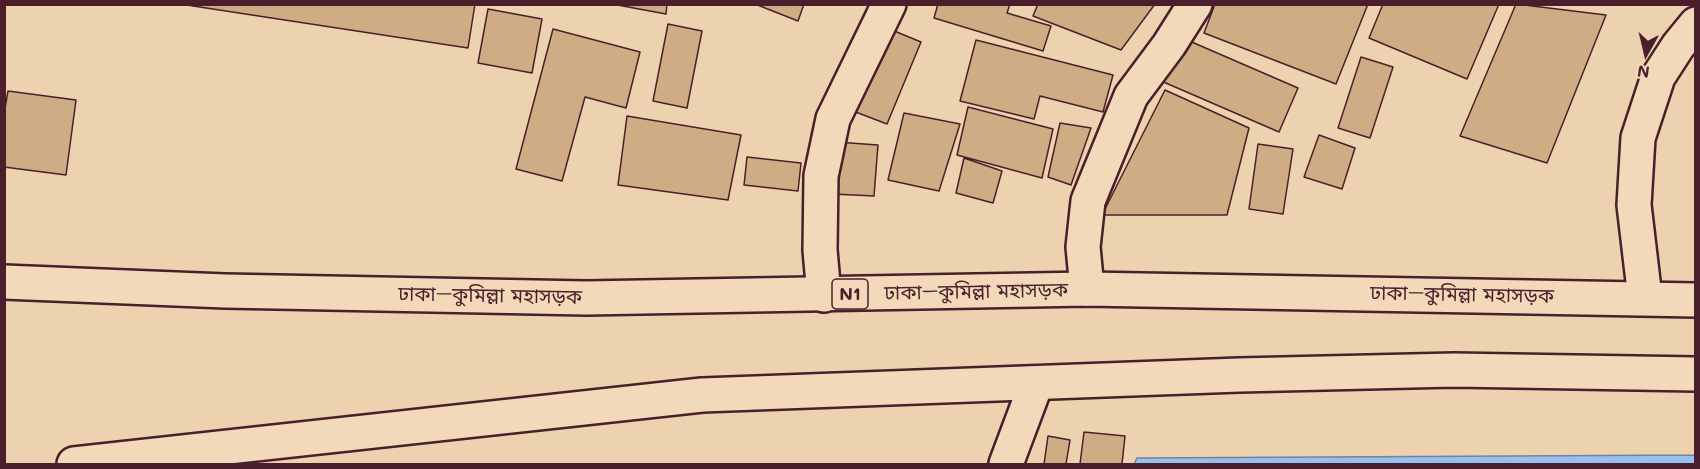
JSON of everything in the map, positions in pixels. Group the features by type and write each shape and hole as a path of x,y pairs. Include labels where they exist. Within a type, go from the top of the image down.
{"main road":[{"path":"824,295 820,250 820,176 833,119 889,4"},
{"path":"1088,289 1083,247 1088,201 1131,96 1169,45 1195,4"},
{"path":"1645,298 1634,205 1638,138 1658,76 1695,24"},
{"name":"ঢাকা–কুমিল্লা মহাসড়ক","path":"4,282 225,291 574,297 824,295 1088,289 1695,300"},
{"path":"74,465 702,395 1239,375 1454,370 1695,375"},
{"path":"1006,465 1036,384"}],"water":[{"path":"1696,455 1695,464 1134,464 1137,458"}],"building":[{"path":"180,4 475,4 468,48"},
{"path":"612,4 667,4 666,14"},
{"path":"755,4 804,4 798,21"},
{"path":"938,4 1010,4 1007,13 1051,26 1043,51 934,18"},
{"path":"1038,4 1155,4 1121,50 1033,16"},
{"path":"1215,4 1368,4 1336,84 1204,33"},
{"path":"1383,4 1499,4 1467,79 1369,38"},
{"path":"1516,4 1606,15 1547,163 1460,136"},
{"path":"488,9 542,19 532,73 478,63"},
{"path":"668,24 702,31 687,108 653,101"},
{"path":"887,28 921,42 887,124 853,111"},
{"path":"553,29 640,52 626,108 585,97 562,181 516,169"},
{"path":"1164,30 1298,88 1279,132 1145,74"},
{"path":"976,40 1113,75 1103,112 1040,96 1034,119 960,101"},
{"path":"1361,57 1393,67 1370,138 1338,128"},
{"path":"1165,90 1249,128 1227,215 1102,215"},
{"path":"8,91 76,100 66,175 4,167 4,114"},
{"path":"968,107 1053,129 1042,178 957,155"},
{"path":"904,113 960,124 939,191 888,180"},
{"path":"627,116 741,135 728,200 618,185"},
{"path":"1060,123 1091,128 1071,185 1048,177"},
{"path":"1319,135 1355,148 1342,189 1304,177"},
{"path":"836,142 878,145 874,196 833,194"},
{"path":"1258,144 1293,149 1283,214 1249,209"},
{"path":"747,157 801,163 798,191 744,185"},
{"path":"964,158 1002,171 993,203 956,193"},
{"path":"1084,432 1125,436 1122,464 1080,464"},
{"path":"1048,436 1070,440 1066,464 1044,464"}]}
